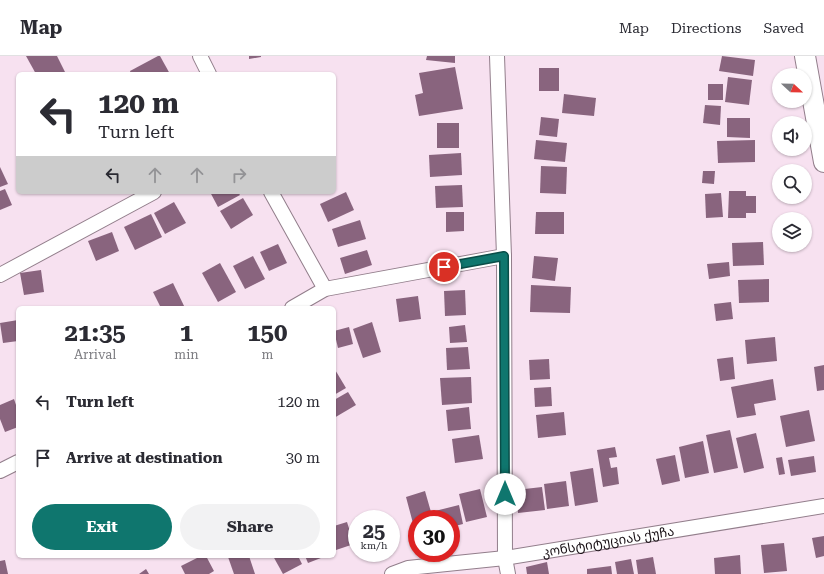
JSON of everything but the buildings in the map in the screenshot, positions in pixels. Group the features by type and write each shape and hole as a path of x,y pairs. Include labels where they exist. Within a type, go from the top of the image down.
{"main road":[{"path":"805,56 824,162"}],"street":[{"path":"200,56 208,72"},
{"path":"498,56 504,256 505,558 508,574"},
{"path":"0,275 150,194"},
{"path":"272,194 324,289"},
{"path":"295,306 324,289 504,256"},
{"path":"0,471 16,463"},
{"name":"კონსტიტუციას ქუჩა","path":"392,574 408,568 505,558 824,506"}],"route":[{"path":"444,267 504,256 505,494"}]}
